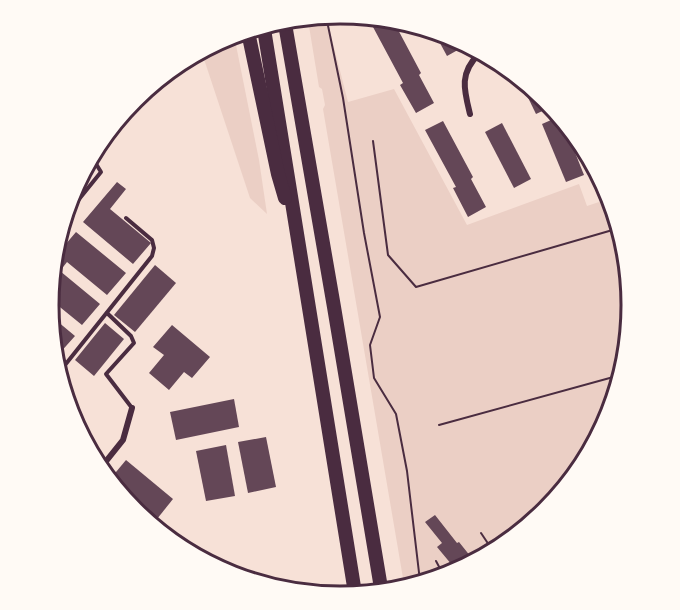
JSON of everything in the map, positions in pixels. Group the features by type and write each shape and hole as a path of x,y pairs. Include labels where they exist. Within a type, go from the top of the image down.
{"highway":[{"path":"286,29 380,583"},
{"path":"265,35 354,585"},
{"path":"250,39 278,174 297,237"}],"street":[{"path":"470,114 464,91 464,80 469,65 475,59"},
{"path":"106,461 123,440 132,408"}],"lane":[{"path":"79,199 101,172 97,165"},
{"path":"65,365 154,252 152,240 126,218"},
{"path":"106,313 131,336 134,343 106,374 132,408"}],"path":[{"path":"328,25 343,98 380,317 370,345 375,378 396,414 407,471 419,574"},
{"path":"373,141 388,255 416,286 611,231"},
{"path":"439,425 611,378"},
{"path":"481,533 488,544"},
{"path":"436,561 440,568"}],"shaded area":[{"path":"328,25 348,102 394,89 467,225 579,184 587,206 601,201 616,250 621,305 616,360 600,413 574,461 539,504 496,539 448,565 403,579 323,109 325,105 322,89 319,87 309,26"},
{"path":"236,44 259,160 267,214 250,198 204,60"}],"building":[{"path":"373,27 398,30 434,103 416,113"},
{"path":"440,42 458,50 447,56"},
{"path":"527,96 543,111 536,114"},
{"path":"551,120 563,134 573,148 584,175 566,182 542,124"},
{"path":"443,121 486,207 468,217 453,188 456,187 425,130"},
{"path":"502,123 531,179 514,188 485,132"},
{"path":"117,182 126,189 110,209 151,243 133,264 83,222"},
{"path":"76,232 126,273 107,295 67,262 61,270 66,244"},
{"path":"155,265 176,283 135,332 114,315"},
{"path":"61,272 100,304 82,325 59,306"},
{"path":"105,323 124,339 94,376 75,360"},
{"path":"60,324 75,336 62,350"},
{"path":"172,325 210,357 192,378 184,372 169,390 149,373 164,355 153,347"},
{"path":"234,399 239,427 176,440 170,412"},
{"path":"266,437 276,487 248,493 238,442"},
{"path":"226,445 235,496 206,501 196,451"},
{"path":"126,460 173,499 158,518 141,504 115,473"},
{"path":"435,515 469,554 451,564 437,547 442,543 425,522"}]}
